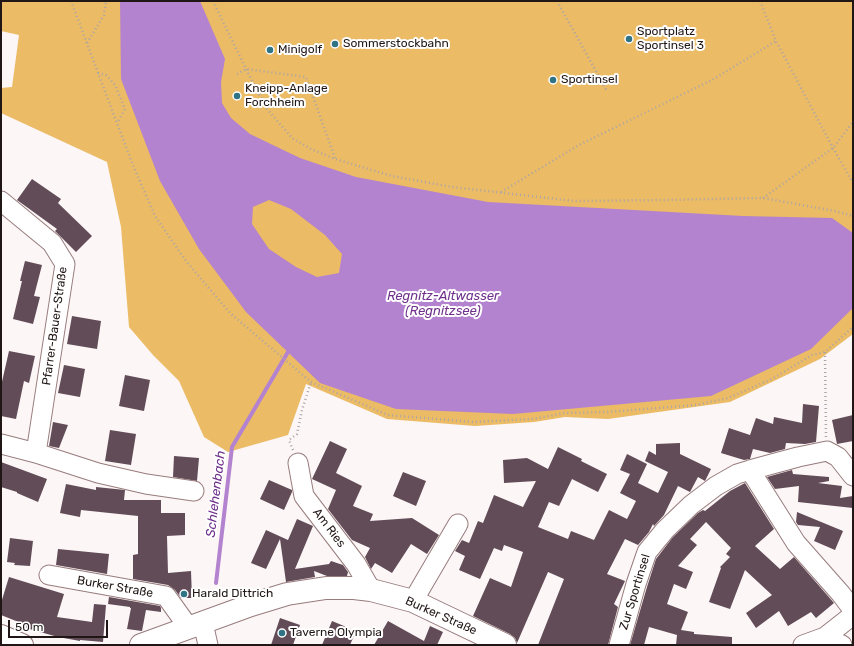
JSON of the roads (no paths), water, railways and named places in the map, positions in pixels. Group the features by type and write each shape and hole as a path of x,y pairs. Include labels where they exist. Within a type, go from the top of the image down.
{"main road":[{"name":"Burker Straße","path":"141,645 251,605 287,594 326,588 354,588 371,590 413,602 505,645"},
{"path":"1,636 22,645"}],"street":[{"name":"Pfarrer-Bauer-Straße","path":"1,201 52,242 66,264 36,453"},
{"path":"1,444 36,453 98,473 146,484 194,491"},
{"name":"Zur Sportinsel","path":"619,645 636,584 647,552 665,530 691,505 716,486 737,474 798,457 827,451 838,458 853,476"},
{"name":"Am Ries","path":"298,463 304,496 356,564 371,590"},
{"path":"750,470 796,543 841,594 853,610"},
{"path":"413,602 458,524"},
{"name":"Burker Straße","path":"49,575 166,596 196,626"},
{"path":"803,645 825,637 853,615"},
{"path":"196,626 208,645"},
{"path":"825,637 842,645"}],"water":[{"name":"Regnitz-Altwasser (Regnitzsee)","path":"120,1 200,1 225,59 221,82 222,103 231,118 250,134 300,158 356,177 488,202 743,216 832,218 853,233 853,308 811,349 711,396 513,414 396,409 320,383 246,312 199,249 160,181 121,79","holes":["269,200 291,209 325,235 342,254 339,273 317,277 296,267 269,249 252,224 253,207"]}],"waterway":[{"name":"Schlehenbach","path":"216,583 232,447 288,352"}],"place":[{"name":"Sportplatz Sportinsel 3","path":"629,39"},
{"name":"Sommerstockbahn","path":"335,44"},
{"name":"Minigolf","path":"270,50"},
{"name":"Sportinsel","path":"553,80"},
{"name":"Kneipp-Anlage Forchheim","path":"237,96"},
{"name":"Harald Dittrich","path":"184,594"},
{"name":"Taverne Olympia","path":"282,633"}]}
